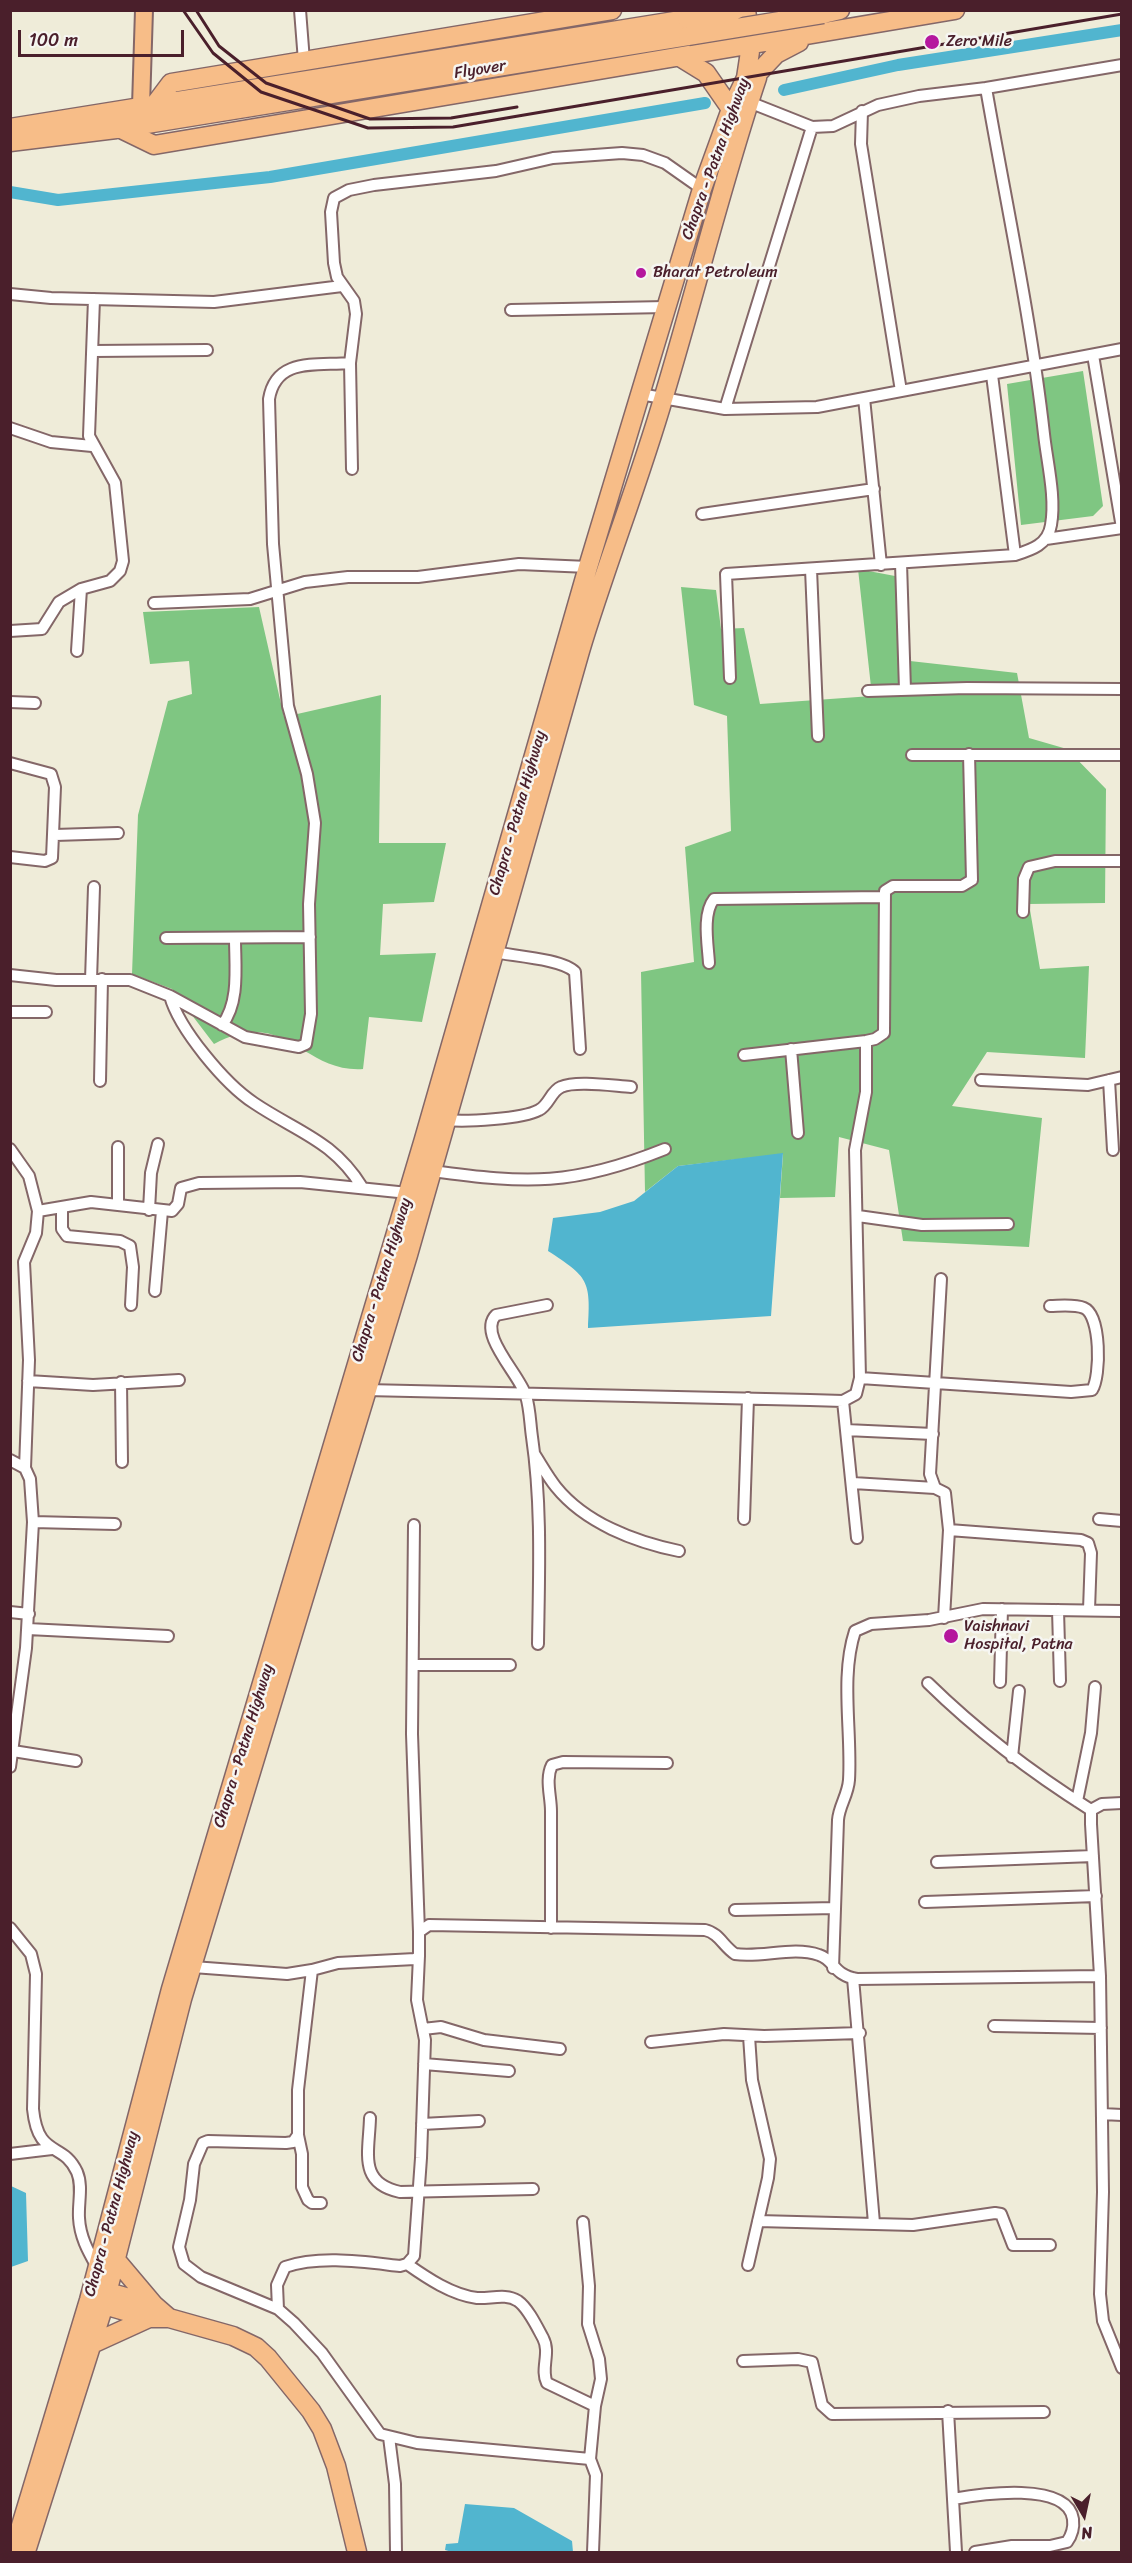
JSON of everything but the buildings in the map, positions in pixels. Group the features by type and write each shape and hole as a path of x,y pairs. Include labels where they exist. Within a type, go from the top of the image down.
{"highway":[{"path":"149,104 171,84 612,10"},
{"path":"724,10 731,48"},
{"name":"Flyover","path":"10,142 119,128 687,28 736,10"},
{"name":"Chapra - Patna Highway","path":"13,2553 98,2296 116,2260 180,2005 194,1967 432,1171 606,565 664,398 735,140 759,72 759,40 746,10"},
{"path":"759,10 759,40"},
{"path":"779,10 783,39"},
{"path":"119,128 154,145 680,57 731,48 759,40 783,39 955,10"},
{"name":"Flyover","path":"10,128 149,104 687,28 832,12"},
{"path":"759,72 776,54 794,44 852,27"},
{"name":"Chapra - Patna Highway","path":"26,2553 92,2344 98,2296 98,2267 171,1989 408,1193 588,567 666,307 702,189 759,40"},
{"path":"680,57 706,73 731,109"},
{"path":"116,2260 151,2311"},
{"path":"98,2296 233,2336 256,2348 291,2384 322,2429 336,2466 357,2553"},
{"path":"92,2344 151,2311"}],"main road":[{"path":"144,10 149,104"}],"street":[{"path":"300,10 304,62"},
{"path":"749,102 812,127 833,126 862,111 919,96 986,88 1122,65"},
{"path":"730,678 726,574 1015,555 1036,548 1046,539 1051,526 1051,500 1036,366 986,88"},
{"path":"862,111 861,144 901,392"},
{"path":"725,409 812,127"},
{"path":"352,468 350,363 356,314 354,302 342,286 334,262 331,212 334,198 349,190 496,171 553,158 622,153 666,163 702,189"},
{"path":"10,294 214,302 342,286"},
{"path":"10,631 42,629 54,607 81,589 110,581 120,571 123,561 115,483 92,446 88,424 94,299"},
{"path":"511,310 666,307"},
{"path":"640,394 725,409 817,407 1122,349"},
{"path":"93,351 207,350"},
{"path":"1046,539 1122,528 1093,355"},
{"path":"10,975 56,980 130,980 170,996 222,1025 261,1042 299,1047 306,1044 311,1030 309,904 314,805 288,706 277,592 268,414 271,389 279,374 286,370 350,363"},
{"path":"992,375 1015,555"},
{"path":"864,398 881,565"},
{"path":"10,428 51,442 92,446"},
{"path":"1109,459 1122,458"},
{"path":"702,514 874,489"},
{"path":"901,563 905,690"},
{"path":"154,603 250,598 319,580 418,577 495,566 588,567"},
{"path":"811,569 818,736"},
{"path":"77,651 81,589"},
{"path":"868,691 1122,689"},
{"path":"10,702 35,703"},
{"path":"744,1055 866,1041 881,1036 885,1028 883,897 885,891 893,886 962,886 972,880 969,754"},
{"path":"912,755 1122,755"},
{"path":"10,763 51,774 55,786 54,852 49,861 10,857"},
{"path":"55,835 118,833"},
{"path":"1023,912 1024,879 1029,867 1034,864 1054,861 1122,861"},
{"path":"94,886 100,1081"},
{"path":"709,963 708,920 714,899 883,897"},
{"path":"166,938 310,937"},
{"path":"222,1025 228,1017 233,999 236,938"},
{"path":"494,952 564,965 575,972 578,990 580,1049"},
{"path":"170,996 179,1022 243,1096 335,1152 350,1167 362,1187"},
{"path":"10,1012 46,1012"},
{"path":"366,1390 843,1401 856,1394 860,1377 856,1142 866,1092 866,1041"},
{"path":"791,1050 798,1133"},
{"path":"981,1080 1088,1085 1122,1077"},
{"path":"1109,1080 1113,1150"},
{"path":"446,1120 479,1120 536,1112 544,1108 557,1089 567,1085 631,1087"},
{"path":"149,1210 151,1173 158,1144"},
{"path":"118,1147 118,1205"},
{"path":"10,1149 29,1176 38,1211 36,1233 24,1262 29,1332 25,1468 33,1494 33,1522 28,1629 10,1767"},
{"path":"432,1171 521,1181 566,1179 625,1165 665,1149"},
{"path":"38,1211 91,1202 162,1211 176,1208 181,1188 199,1183 300,1182 408,1193"},
{"path":"62,1207 62,1229 67,1236 120,1242 130,1246 133,1267 131,1305"},
{"path":"155,1291 162,1211"},
{"path":"858,1216 922,1225 1008,1224"},
{"path":"935,1488 930,1474 941,1279"},
{"path":"537,1644 539,1521 535,1455 526,1394 496,1344 491,1320 507,1311 547,1305"},
{"path":"860,1377 1071,1392 1092,1389 1096,1384 1098,1346 1090,1313 1084,1308 1050,1306"},
{"path":"28,1380 93,1385 179,1380"},
{"path":"121,1382 122,1462"},
{"path":"744,1519 748,1398"},
{"path":"843,1401 857,1538"},
{"path":"846,1430 933,1434"},
{"path":"535,1455 556,1487 588,1514 624,1535 650,1545 679,1551"},
{"path":"10,1460 25,1468"},
{"path":"853,1483 935,1488 945,1493 949,1530 944,1618"},
{"path":"1099,1519 1122,1521"},
{"path":"33,1522 115,1524"},
{"path":"278,2309 277,2285 285,2267 296,2263 337,2261 400,2266 407,2264 414,2256 422,2124 423,2029 417,2000 419,1932 413,1804 414,1525"},
{"path":"949,1530 1081,1540 1088,1543 1091,1553 1089,1610"},
{"path":"1000,1682 1002,1610"},
{"path":"1058,1610 1060,1681"},
{"path":"833,1968 839,1808 849,1782 849,1681 851,1648 855,1631 871,1624 900,1624 944,1618 971,1611 1122,1611"},
{"path":"10,1612 28,1614"},
{"path":"28,1629 168,1636"},
{"path":"414,1665 510,1665"},
{"path":"928,1683 958,1712 1012,1757 1091,1810"},
{"path":"1077,1801 1091,1733 1095,1687"},
{"path":"1012,1757 1019,1691"},
{"path":"13,1751 76,1761"},
{"path":"551,1928 549,1778 552,1765 562,1762 666,1763"},
{"path":"1091,1810 1102,1804 1122,1803"},
{"path":"1091,1810 1101,2028 1103,2192 1100,2294 1103,2321 1122,2368"},
{"path":"937,1862 1093,1856"},
{"path":"925,1902 1096,1896"},
{"path":"735,1910 835,1908"},
{"path":"419,1932 429,1925 705,1930 712,1931 726,1949 735,1954 808,1953 826,1958 839,1974 853,1978 1000,1979 1100,1976"},
{"path":"10,1928 26,1945 34,1963 33,2109 40,2139 69,2162 76,2171 80,2187 81,2231 98,2267"},
{"path":"194,1967 287,1974 338,1963 392,1962 415,1959 418,1956"},
{"path":"312,1970 298,2084 298,2135 304,2194 312,2203 321,2203"},
{"path":"853,1978 860,2033 874,2223"},
{"path":"994,2026 1101,2028"},
{"path":"423,2029 441,2027 484,2040 560,2049"},
{"path":"651,2042 724,2034 749,2036 860,2033"},
{"path":"748,2265 770,2159 752,2080 749,2036"},
{"path":"423,2064 509,2071"},
{"path":"1102,2114 1122,2115"},
{"path":"370,2118 369,2165 375,2182 400,2192 533,2189"},
{"path":"422,2124 479,2121"},
{"path":"298,2135 293,2142 286,2143 208,2141 203,2144 194,2164 190,2200 179,2247 184,2264 201,2277 278,2309 313,2341 373,2426 389,2437 426,2444 590,2459"},
{"path":"10,2154 52,2149"},
{"path":"758,2221 922,2224 995,2213 1001,2214 1013,2245 1050,2245"},
{"path":"583,2222 589,2286 588,2324 601,2368 590,2459 596,2475 593,2553"},
{"path":"407,2264 437,2283 464,2294 476,2298 511,2297 519,2302 546,2346 545,2378 547,2383 595,2406"},
{"path":"743,2361 798,2359 812,2362 822,2405 832,2414 948,2411 1044,2412"},
{"path":"948,2411 956,2553"},
{"path":"389,2437 395,2484 396,2553"},
{"path":"953,2499 997,2493 1040,2495 1059,2499 1069,2508 1073,2528 1068,2542 1050,2546 1006,2547 975,2553"}],"green space":[{"path":"1083,371 1103,506 1093,516 1021,525 1007,384"},
{"path":"858,569 895,576 910,661 1017,673 1029,738 1067,749 1106,789 1105,903 1029,904 1040,969 1089,966 1085,1058 987,1052 952,1106 1042,1118 1029,1247 903,1241 889,1150 839,1137 835,1197 780,1198 783,1154 678,1166 645,1192 641,972 694,962 685,847 731,831 727,716 694,705 681,587 716,590 721,629 744,628 760,704 872,696"},
{"path":"259,607 284,717 381,695 379,843 446,843 434,902 383,904 380,955 436,953 422,1022 369,1017 363,1069 342,1067 324,1061 292,1043 259,1032 238,1034 214,1044 172,989 132,974 138,815 168,701 192,694 189,661 150,664 143,612"}],"water":[{"path":"783,1153 771,1316 588,1328 589,1299 584,1281 572,1267 548,1251 553,1218 600,1212 634,1201 678,1166"},
{"path":"11,2186 26,2193 28,2261 11,2267"},
{"path":"465,2504 514,2508 572,2541 573,2552 452,2552 445,2550 446,2544 458,2543"}],"waterway":[{"path":"784,90 898,65 1122,30"},
{"path":"10,192 58,200 270,177 705,103"}],"railway":[{"path":"183,10 213,53 261,92 368,128 453,127 1122,14"},
{"path":"196,10 219,46 266,83 370,119 451,118 517,107"}],"place":[{"name":"Zero Mile","path":"932,42"},
{"name":"Bharat Petroleum","path":"641,273"},
{"name":"Vaishnavi Hospital, Patna","path":"951,1636"}]}
